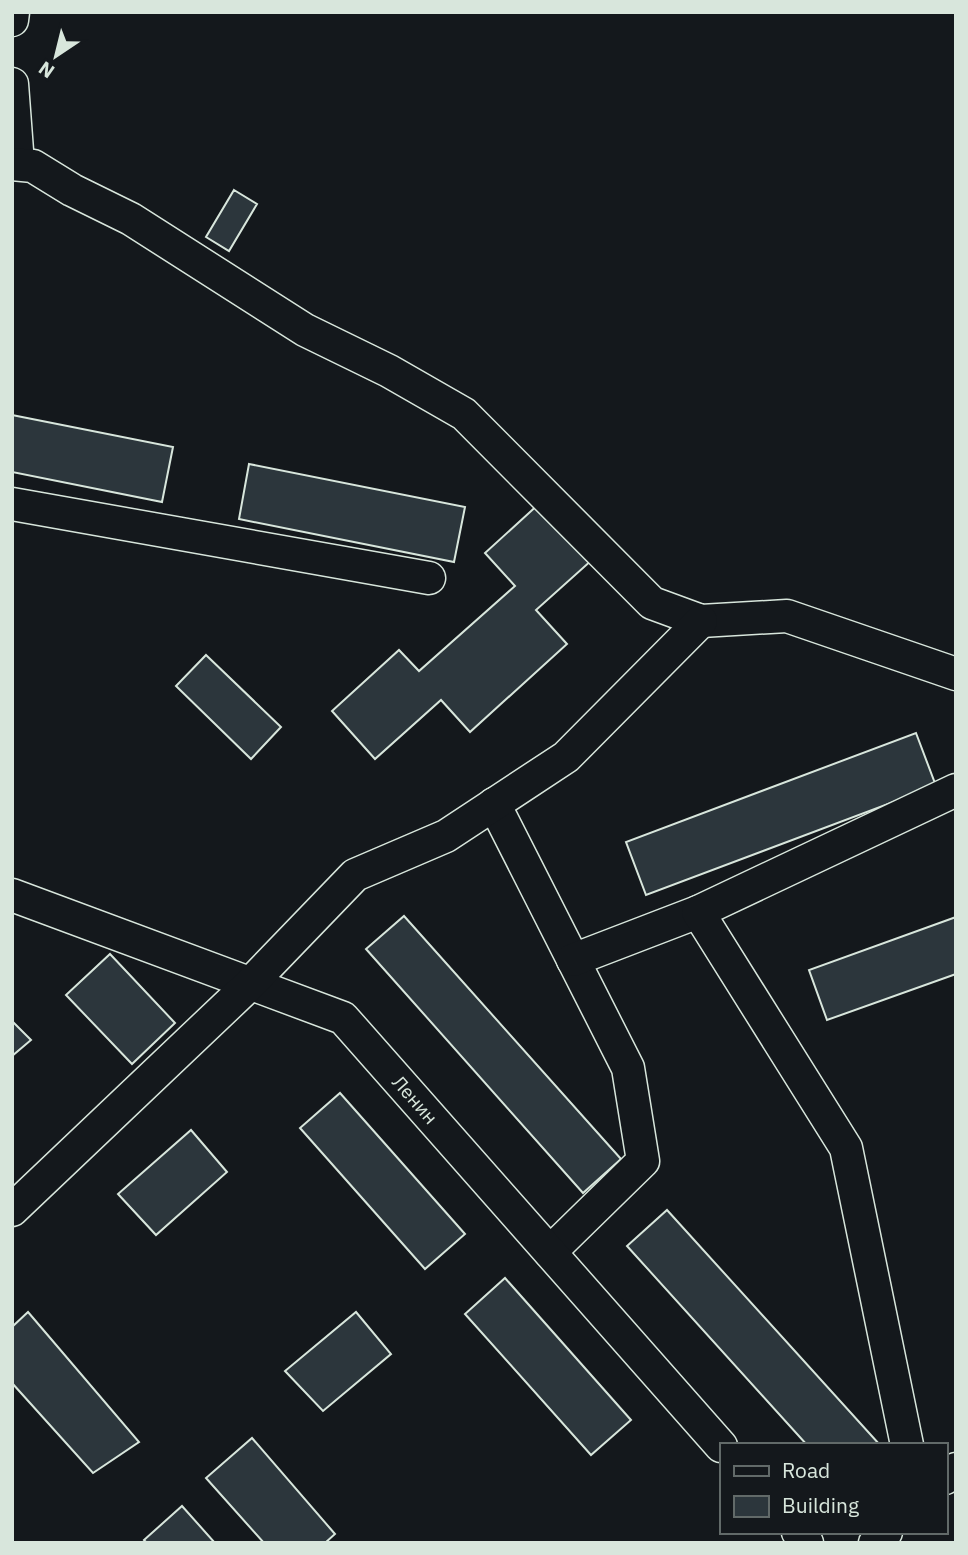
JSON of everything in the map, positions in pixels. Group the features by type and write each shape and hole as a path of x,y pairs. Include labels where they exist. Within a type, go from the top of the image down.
{"street":[{"path":"12,20 13,12"},
{"path":"12,83 15,164 33,166 72,190 131,219 305,330 390,371 464,414 652,603 701,621 787,616 956,674"},
{"path":"12,504 429,578"},
{"path":"12,1210 250,984 355,875 446,836 566,757 701,621"},
{"path":"573,960 698,912 956,790"},
{"path":"495,804 628,1068 643,1161 550,1252"},
{"name":"Ленин","path":"12,895 343,1018 720,1445"},
{"path":"698,912 846,1148 907,1443"}],"building":[{"path":"234,190 257,204 229,251 206,237"},
{"path":"12,415 173,447 162,502 12,472"},
{"path":"249,464 465,507 454,562 239,519"},
{"path":"541,502 593,559 536,610 567,644 470,732 441,700 375,759 332,711 399,650 419,671 515,586 485,553"},
{"path":"206,655 281,727 251,759 176,686"},
{"path":"916,733 936,786 646,895 626,842"},
{"path":"404,916 621,1159 583,1193 366,949"},
{"path":"956,917 956,974 827,1020 809,970"},
{"path":"110,954 175,1023 132,1064 66,995"},
{"path":"12,1021 31,1040 12,1056"},
{"path":"340,1093 465,1234 425,1269 300,1128"},
{"path":"191,1130 227,1172 156,1235 118,1194"},
{"path":"667,1210 878,1443 805,1443 627,1246"},
{"path":"505,1278 631,1420 591,1455 465,1314"},
{"path":"28,1312 139,1442 93,1473 12,1383 12,1327"},
{"path":"356,1312 391,1354 323,1411 285,1371"},
{"path":"252,1438 335,1534 325,1543 264,1543 206,1478"},
{"path":"182,1506 215,1543 147,1543 144,1540"}]}
